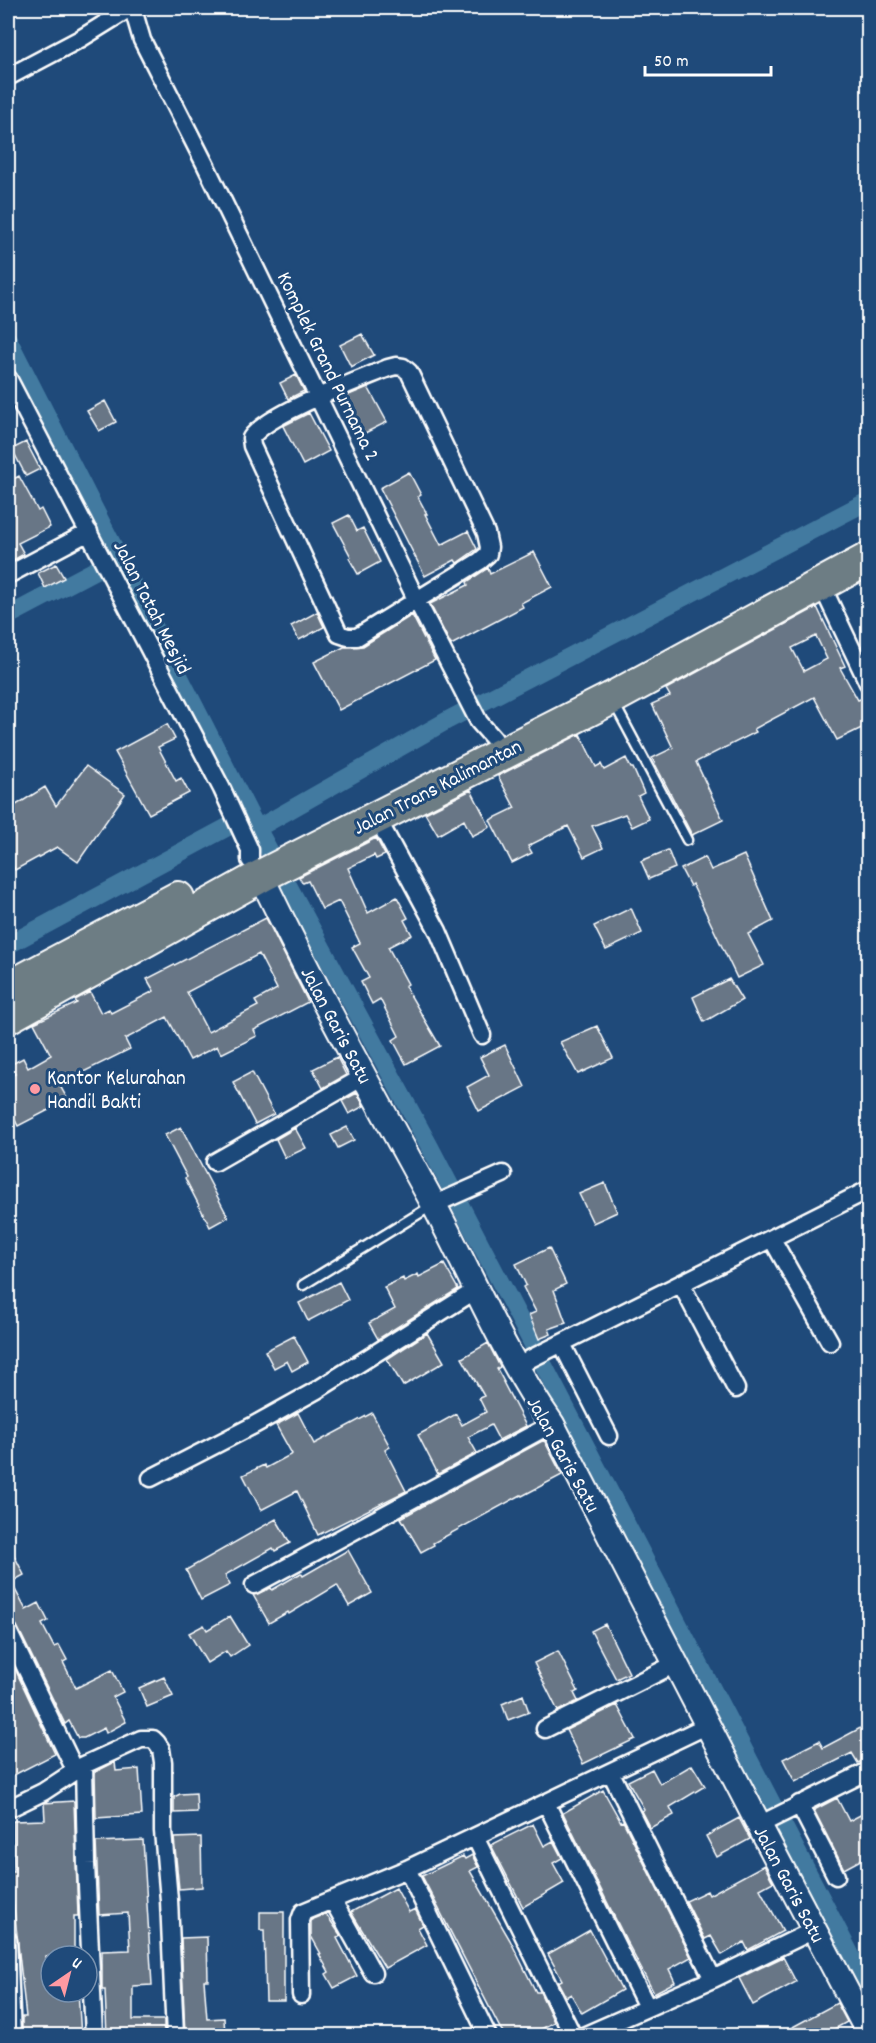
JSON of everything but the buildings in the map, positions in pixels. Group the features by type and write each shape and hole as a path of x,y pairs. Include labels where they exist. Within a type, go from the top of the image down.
{"highway":[{"name":"Jalan Trans Kalimantan","path":"8,988 253,860 376,816 612,698 716,629 868,540"},
{"name":"Jalan Trans Kalimantan","path":"305,843 486,730 821,584 868,559"},
{"name":"Jalan Trans Kalimantan","path":"8,1017 253,860"}],"street":[{"name":"Komplek Grand Purnama 2","path":"133,10 142,40 205,164 417,601 464,694 486,730"},
{"path":"8,77 133,10"},
{"path":"403,367 409,372 486,533 489,547 488,554 480,561 357,637 339,634 252,446 251,438 267,423 319,398 388,368 403,367"},
{"name":"Jalan Tatah Mesjid","path":"8,378 226,798 253,860"},
{"path":"8,575 89,531"},
{"path":"821,584 868,683"},
{"path":"376,816 438,931 482,1035"},
{"name":"Jalan Garis Satu","path":"253,860 363,1077 440,1202 476,1290 523,1364 675,1664 764,1822 814,1930 866,2017"},
{"path":"215,1162 363,1077"},
{"path":"440,1202 503,1174"},
{"path":"523,1364 868,1190"},
{"path":"772,1239 830,1341"},
{"path":"681,1284 736,1389"},
{"path":"151,1478 317,1390 476,1290"},
{"path":"555,1348 609,1436"},
{"path":"255,1585 552,1424"},
{"path":"8,1631 79,1768 94,2036"},
{"path":"545,1729 675,1664"},
{"path":"301,1995 300,1916 303,1912 407,1869 708,1725"},
{"path":"8,1809 43,1792 79,1768 141,1739 153,1739 162,1749 163,1831 169,1900 175,2036"},
{"path":"764,1822 868,1771"},
{"path":"610,1773 713,1979"},
{"path":"546,1803 647,2007"},
{"path":"795,1807 836,1876"},
{"path":"475,1837 573,2036"},
{"path":"407,1869 488,2036"},
{"path":"333,1901 373,1973"},
{"path":"583,2036 713,1979 814,1930"},
{"path":"8,1940 12,2036"}],"lane":[{"path":"612,698 687,840"},
{"path":"303,1285 440,1202"}],"waterway":[{"path":"8,339 250,815 430,1147 868,1988"},
{"path":"258,828 448,720 868,501"},
{"path":"8,616 118,558"},
{"path":"8,945 250,815"}],"place":[{"name":"Kantor Kelurahan Handil Bakti","path":"35,1089"}]}
